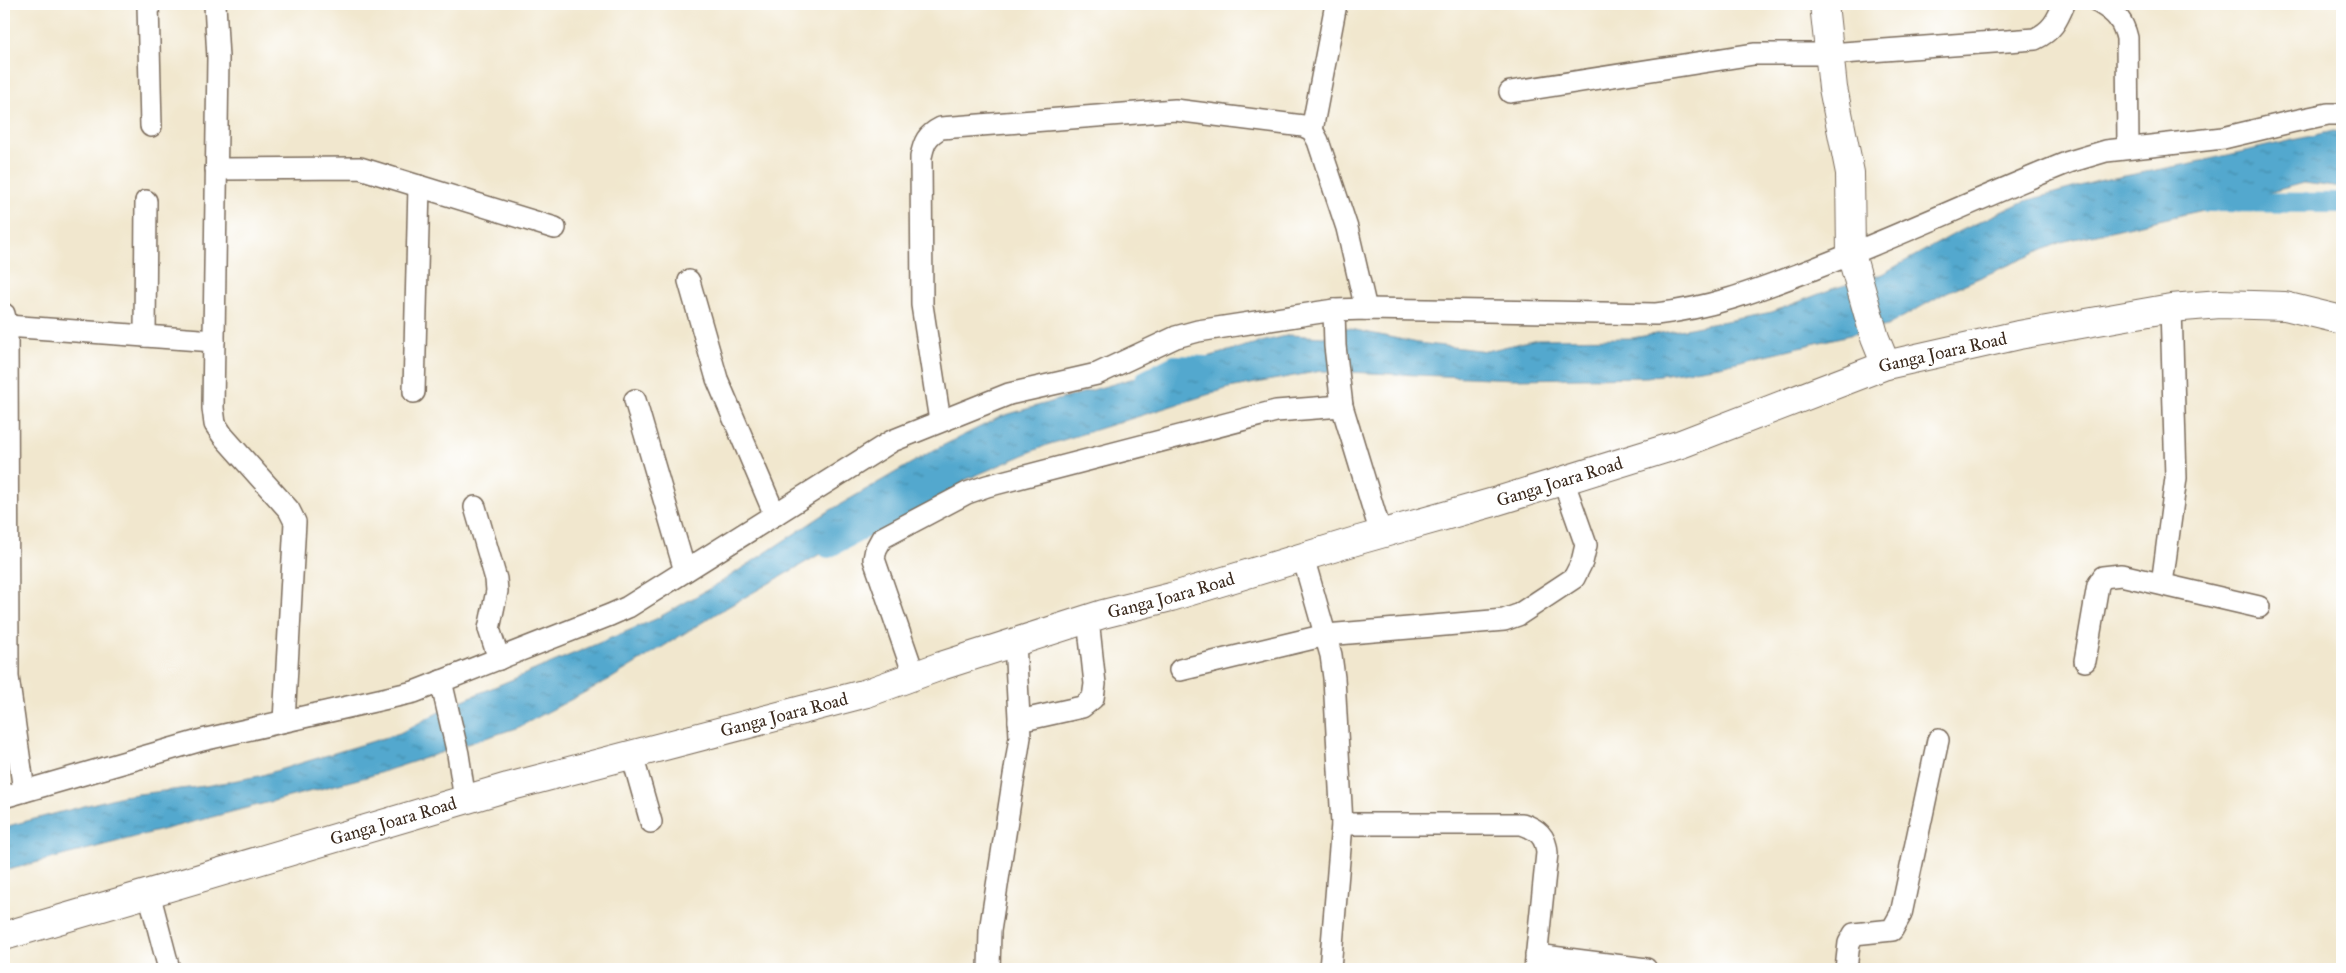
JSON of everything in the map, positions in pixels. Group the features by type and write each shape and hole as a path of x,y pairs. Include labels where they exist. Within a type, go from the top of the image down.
{"main road":[{"path":"1824,4 1833,88 1850,173 1853,262 1876,338 1886,364"},
{"name":"Ganga Joara Road","path":"4,936 466,800 831,703 1088,619 1171,597 1303,556 1494,502 1681,444 1886,364 2019,335 2171,308 2220,304 2285,306 2342,320"}],"street":[{"path":"148,4 151,126"},
{"path":"215,4 218,58 213,408 215,424 289,510 296,522 284,721"},
{"path":"1312,130 1336,4"},
{"path":"1510,92 1737,56 1829,54 2035,39 2048,32 2056,24 2064,4"},
{"path":"2102,4 2113,11 2124,24 2127,38 2128,147"},
{"path":"940,421 921,285 921,157 924,144 930,134 941,128 956,125 1174,110 1303,126 1312,130 1318,141 1347,228 1366,309"},
{"path":"4,797 202,740 414,692 499,659 610,615 686,571 892,441 1009,394 1097,374 1176,337 1198,331 1334,310 1656,314 1689,310 1734,300 1853,262 2069,162 2106,150 2223,138 2328,114 2342,114"},
{"path":"216,169 360,168 555,228"},
{"path":"414,392 419,186"},
{"path":"145,336 146,202"},
{"path":"689,281 720,386 775,515"},
{"path":"2162,584 2176,478 2171,308"},
{"path":"1334,310 1335,346 1342,406 1381,534"},
{"path":"24,791 8,677 5,320 145,336 214,341"},
{"path":"635,400 686,571"},
{"path":"914,676 874,559 876,549 882,538 967,494 987,486 1276,411 1342,406"},
{"path":"1180,670 1326,635 1504,620 1518,615 1574,578 1582,562 1586,545 1563,480"},
{"path":"475,507 496,579 497,591 489,629 499,659"},
{"path":"1303,556 1326,635 1334,678 1342,824 1330,969"},
{"path":"2084,661 2098,585 2103,577 2121,574 2259,606"},
{"path":"1019,721 1082,706 1093,698 1095,684 1088,619"},
{"path":"989,969 990,931 1018,757 1019,721 1015,642"},
{"path":"441,681 458,754 466,800"},
{"path":"1846,969 1849,943 1854,934 1892,930 1901,914 1938,740"},
{"path":"632,755 650,822"},
{"path":"1342,824 1522,824 1536,829 1546,841 1547,853 1536,962 1646,969"},
{"path":"149,893 169,969"}],"water":[{"path":"2333,131 2342,132 2342,188 2304,183 2208,209 2061,242 1947,292 1887,326 1720,366 1647,377 1515,379 1321,371 1229,388 1047,445 904,506 719,612 612,678 519,727 370,776 4,871 4,827 122,796 205,786 259,776 400,733 456,703 656,619 721,582 829,511 934,450 1002,416 1290,335 1324,337 1346,328 1418,343 1487,351 1537,339 1632,338 1772,312 1832,289 1882,274 1956,233 2022,202 2098,181 2188,164"}],"waterway":[{"path":"2207,202 2342,203"},
{"path":"1144,381 1175,365 1207,366"},
{"path":"828,548 953,482"}]}
